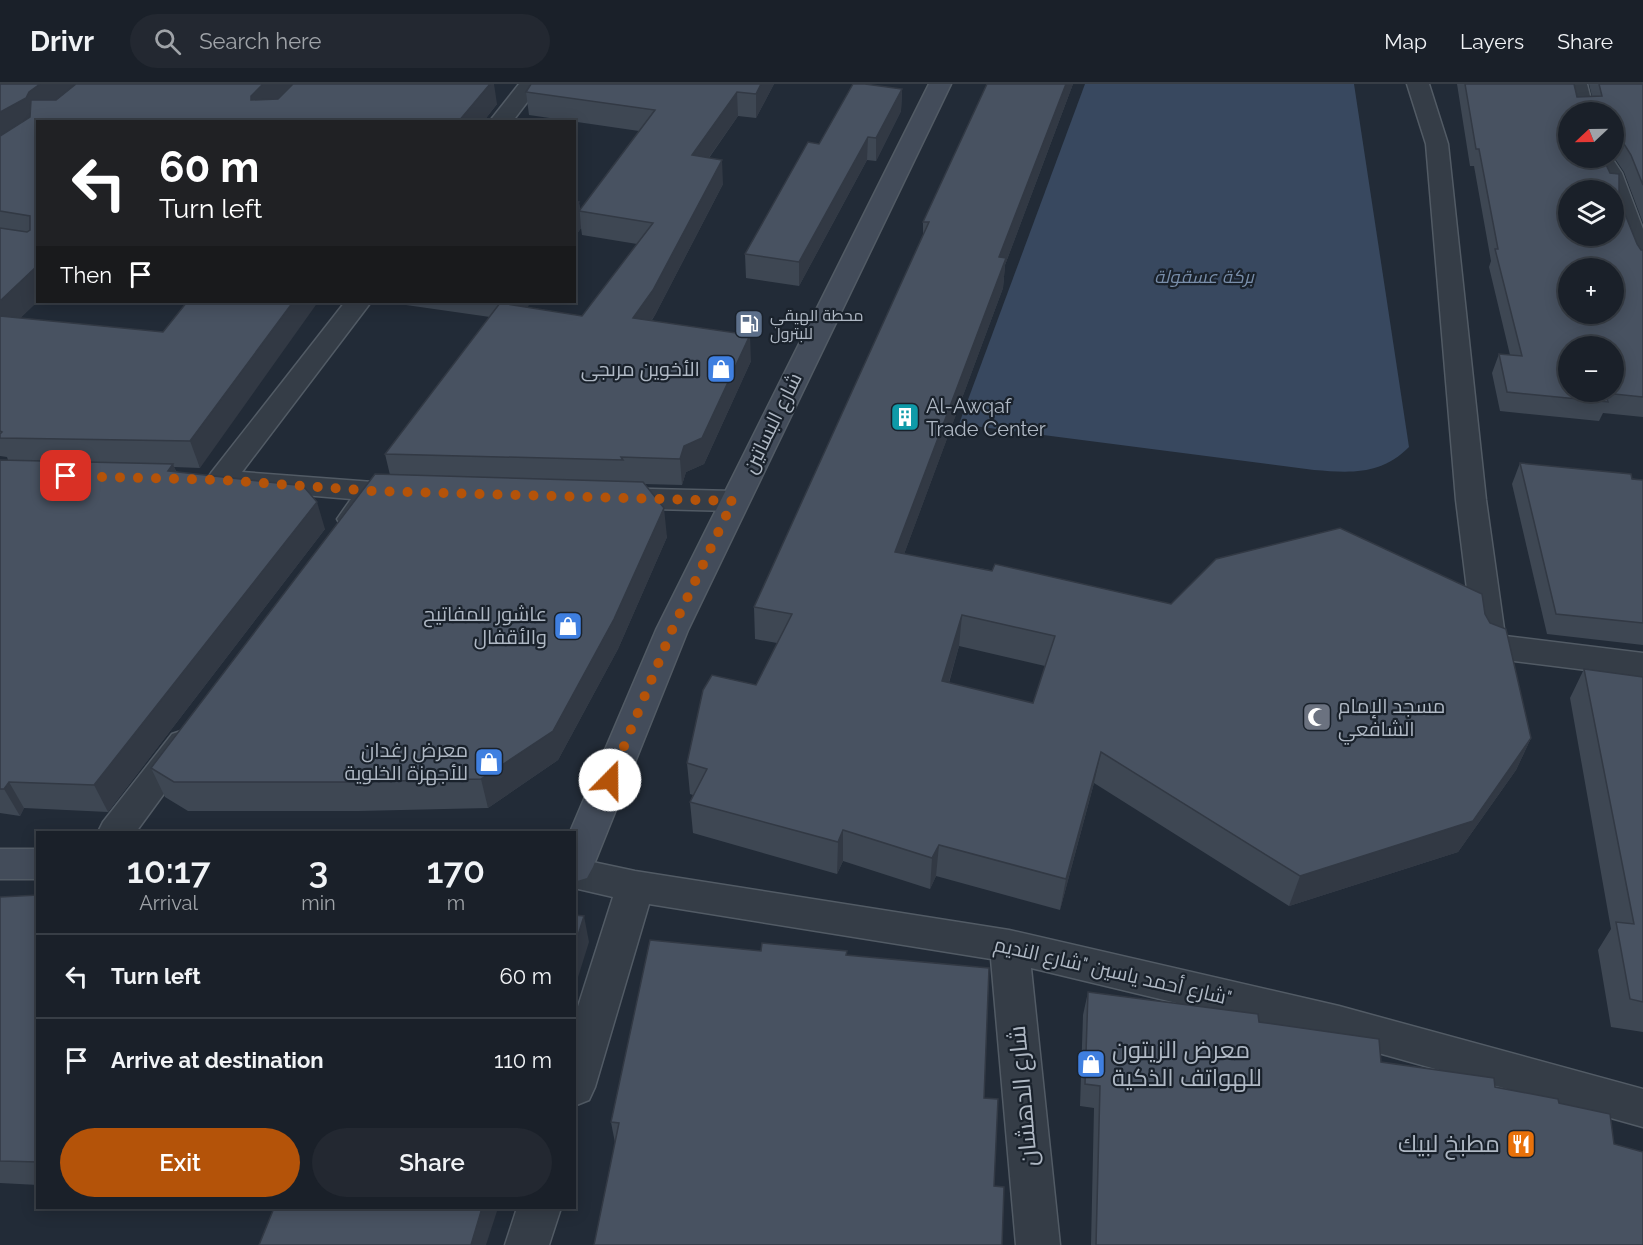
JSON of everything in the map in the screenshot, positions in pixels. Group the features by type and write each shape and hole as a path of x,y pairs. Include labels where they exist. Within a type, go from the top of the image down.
{"main road":[{"name":"شارع البساتين","path":"576,862 672,630 733,501 940,84"},
{"path":"9,870 36,883"}],"street":[{"path":"502,120 530,84"},
{"path":"1418,84 1437,144 1472,500 1490,646 1643,665"},
{"path":"1576,84 1580,102"},
{"path":"1607,168 1643,261"},
{"path":"337,538 385,491 209,479 357,303"},
{"path":"582,497 733,501"},
{"path":"117,831 202,719"},
{"name":"شارع أحمد ياسين \"شارع النديم\"","path":"576,873 635,886 1009,946 1340,1024 1643,1108"},
{"path":"576,1080 635,886"},
{"name":"شارع الدهشان","path":"1009,946 1038,1245"},
{"path":"527,1245 538,1209"}],"water":[{"name":"بركة عسقولة","path":"1085,84 1354,84 1409,447 1388,463 1377,467 1353,471 1328,471 959,424"}],"building":[{"path":"0,84 40,84 29,92 26,98 0,112"},
{"path":"76,84 263,84 251,96 251,100 278,99 293,84 490,84 460,120 36,120 36,267 0,301 0,228 27,232 30,230 30,216 0,211 0,136 30,117 31,100 56,100"},
{"path":"531,84 761,84 756,94 737,92 692,155 722,160 653,290 633,318 750,335 702,438 684,446 680,459 621,457 623,460 385,454 500,303 582,316 653,223 579,211 655,110 526,92"},
{"path":"853,84 902,89 876,138 868,137 799,262 745,254 808,142 819,144"},
{"path":"987,84 1066,84 999,257 1006,258 895,552 992,571 995,564 1171,604 1216,559 1340,528 1482,594 1485,614 1490,623 1506,629 1531,738 1473,821 1300,876 1101,752 1066,879 939,845 932,858 843,830 838,842 690,802 707,769 687,763 703,690 712,675 756,685 792,614 754,607 929,222 923,222","holes":["962,615 1055,636 1033,703 942,681"]},
{"path":"1465,84 1574,84 1577,97 1602,96 1599,84 1643,84 1643,185 1624,144 1624,102 1558,102 1558,168 1608,168 1610,173 1619,174 1619,180 1558,180 1558,246 1624,246 1624,212 1637,244 1643,250 1643,397 1624,395 1624,336 1558,336 1558,397 1507,392 1499,354 1522,356 1495,249 1498,249 1479,149 1476,149"},
{"path":"186,303 292,303 190,441 0,438 2,432 0,431 0,316 163,332"},
{"path":"0,460 173,464 168,471 304,487 317,502 94,785 9,782 4,789 0,789"},
{"path":"1520,463 1631,474 1632,479 1643,480 1643,623 1556,614"},
{"path":"375,474 643,482 664,508 614,619 553,731 481,779 174,782 151,768"},
{"path":"1584,669 1643,677 1643,1002 1630,999 1616,922 1634,924"},
{"path":"36,895 36,1162 0,1161 0,897"},
{"path":"576,915 584,916 576,942"},
{"path":"650,940 761,951 762,943 847,951 846,955 989,968 984,1098 998,1099 994,1186 1004,1187 1002,1245 594,1245 619,1123 611,1122"},
{"path":"1088,992 1258,1014 1259,1022 1379,1039 1381,1062 1494,1078 1495,1087 1558,1099 1559,1103 1610,1114 1614,1144 1643,1152 1643,1245 1096,1245 1100,1086 1085,1084"},
{"path":"274,1209 482,1209 471,1245 259,1245"}],"place":[{"name":"محطة الهيقي للبترول","path":"749,324"},
{"name":"الأخوين مرىجى","path":"721,369"},
{"name":"Al-Awqaf Trade Center","path":"905,417"},
{"name":"عاشور للمفاتيح والأقفال","path":"568,626"},
{"name":"مسجد الإمام الشافعي","path":"1317,717"},
{"name":"معرض رغدان للأجهزة الخلوية","path":"489,762"},
{"name":"معرض الزيتون للهواتف الذكية","path":"1091,1064"},
{"name":"مطبخ لبيك","path":"1521,1144"}],"route":[{"path":"66,476 221,480 373,491 733,501 672,630 610,780"}]}
